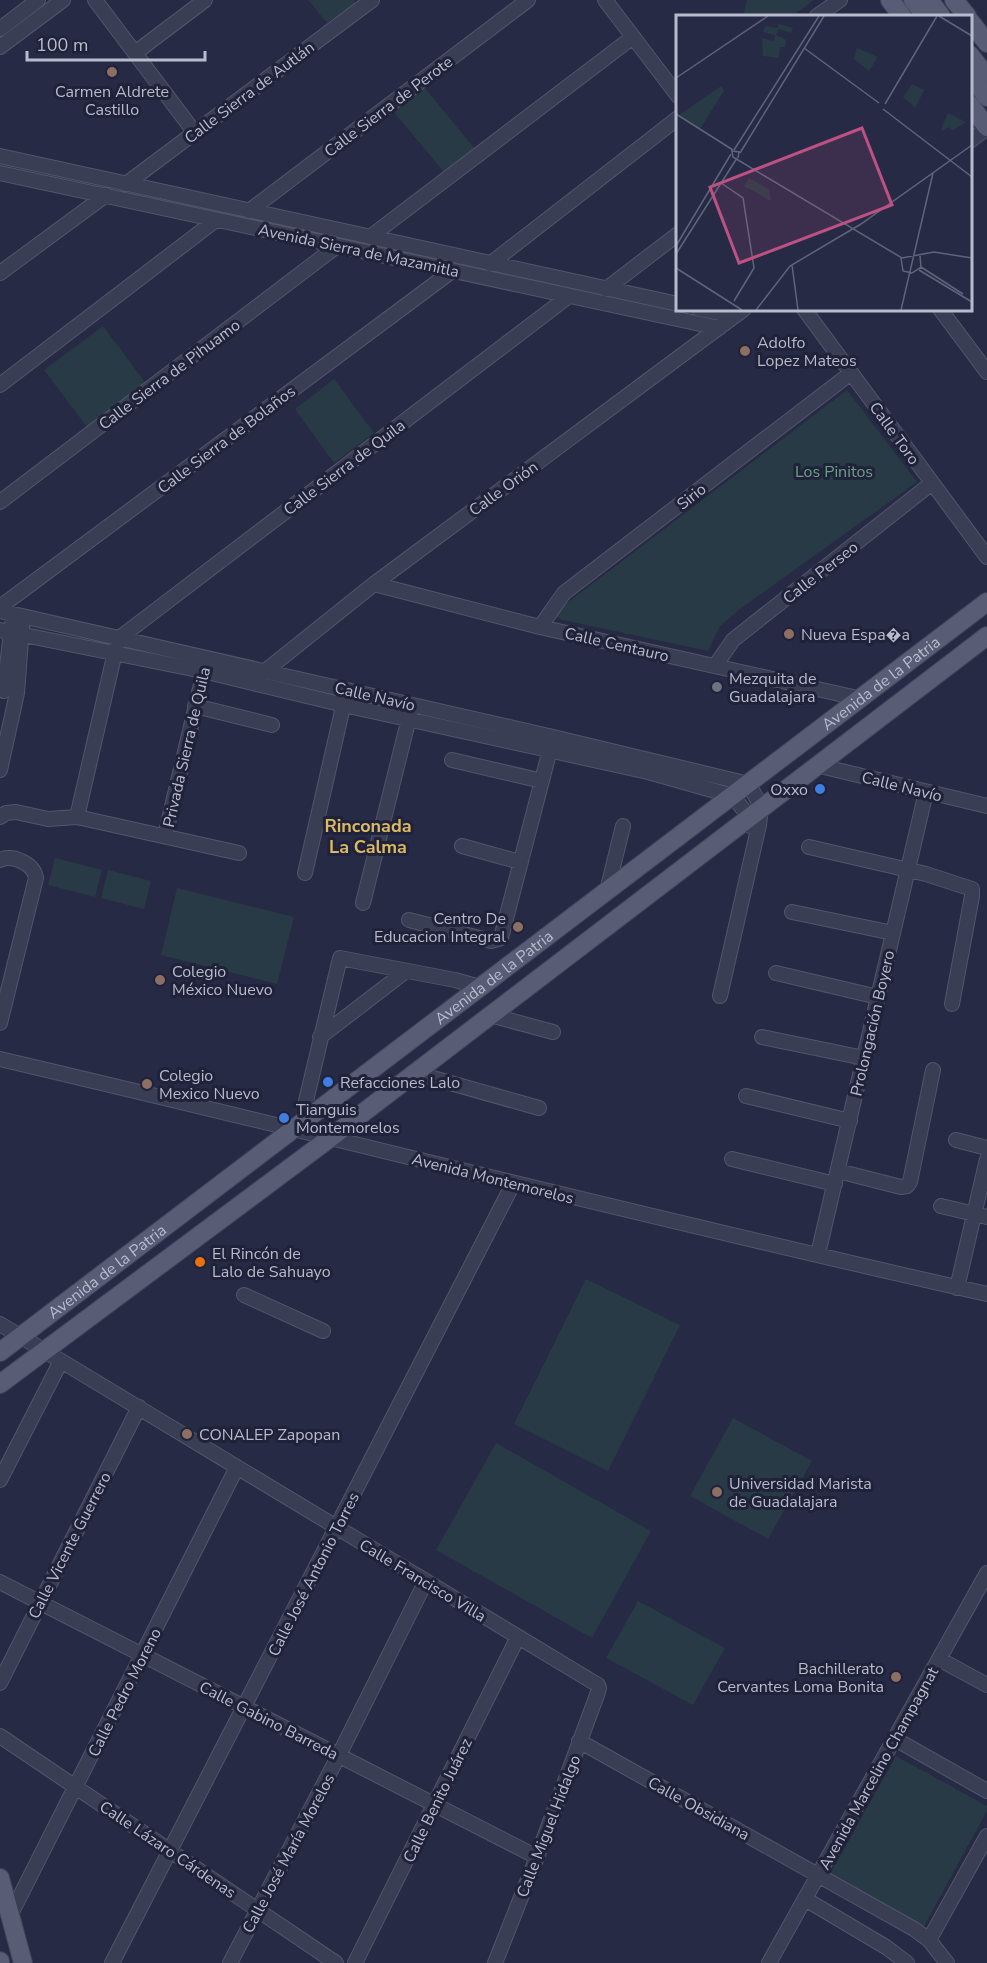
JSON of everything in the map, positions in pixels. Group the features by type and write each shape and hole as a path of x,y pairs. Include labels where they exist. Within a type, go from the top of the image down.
{"main road":[{"path":"890,0 901,15"},
{"path":"913,0 925,15"},
{"path":"929,0 940,15"},
{"path":"954,0 966,15"},
{"path":"972,24 987,43"},
{"path":"972,58 987,77"},
{"path":"972,79 987,98"},
{"path":"972,108 987,127"},
{"name":"Avenida de la Patria","path":"0,1352 987,602"},
{"name":"Avenida de la Patria","path":"0,1384 330,1138 987,636"},
{"path":"0,1878 23,1963"}],"street":[{"path":"0,29 38,0"},
{"path":"0,47 63,0"},
{"path":"95,0 195,133"},
{"path":"135,53 205,0"},
{"name":"Calle Sierra de Autlán","path":"126,184 372,0"},
{"name":"Calle Sierra de Perote","path":"249,211 528,0"},
{"path":"605,0 676,93"},
{"path":"818,15 840,0"},
{"path":"370,237 633,37"},
{"path":"490,264 676,120"},
{"path":"972,139 987,127"},
{"name":"Avenida Sierra de Mazamitla","path":"0,156 490,264 570,296 719,328"},
{"name":"Avenida Sierra de Mazamitla","path":"0,173 452,271 606,289 676,304"},
{"path":"0,273 106,195"},
{"path":"274,232 278,217"},
{"path":"0,385 216,220"},
{"path":"606,289 676,236"},
{"name":"Calle Sierra de Pihuamo","path":"0,502 337,246"},
{"name":"Calle Sierra de Bolaños","path":"9,612 452,271"},
{"name":"Calle Sierra de Quila","path":"117,645 570,296"},
{"path":"709,310 739,313"},
{"name":"Calle Toro","path":"805,310 987,557"},
{"path":"941,310 987,372"},
{"name":"Calle Orión","path":"264,672 374,584 739,313"},
{"name":"Sirio","path":"540,627 564,593 851,373"},
{"name":"Calle Perseo","path":"715,666 733,640 932,483"},
{"name":"Calle Centauro","path":"374,584 540,627 862,699"},
{"path":"1,764 11,633 9,612"},
{"name":"Calle Navío","path":"9,612 117,645 205,665 344,705 410,712 749,784"},
{"name":"Calle Navío","path":"11,633 117,645"},
{"path":"77,817 117,645"},
{"name":"Calle Navío","path":"205,665 264,672 347,690 410,712"},
{"name":"Privada Sierra de Quila","path":"165,836 205,665"},
{"path":"305,873 347,690"},
{"path":"195,706 272,725"},
{"path":"363,903 410,712"},
{"path":"409,920 491,941 501,938 551,743"},
{"name":"Calle Navío","path":"551,743 733,796"},
{"path":"452,760 542,782"},
{"name":"Calle Navío","path":"816,765 987,806"},
{"path":"720,996 757,840 755,812 749,784"},
{"name":"Prolongación Boyero","path":"818,1254 926,792"},
{"path":"733,796 755,812"},
{"name":"Privada Sierra de Quila","path":"0,817 6,813 16,812 48,819 77,817 239,853"},
{"path":"607,891 623,826"},
{"path":"462,846 520,862"},
{"path":"809,847 908,870 972,888 952,1004"},
{"path":"0,860 8,858 27,864 35,871 36,878 0,1023"},
{"path":"792,912 893,933"},
{"path":"316,1113 306,1101 340,958 480,987"},
{"path":"320,1037 406,971"},
{"path":"776,974 878,997"},
{"path":"490,1015 553,1032"},
{"path":"762,1037 864,1058"},
{"name":"Avenida Montemorelos","path":"0,1059 295,1128 513,1184 987,1294"},
{"path":"732,1159 901,1187 907,1186 910,1182 933,1070"},
{"path":"415,1073 539,1108"},
{"path":"746,1096 850,1121"},
{"path":"956,1140 987,1148"},
{"path":"957,1288 980,1215 987,1159"},
{"name":"Calle José Antonio Torres","path":"112,1963 338,1528 513,1184"},
{"path":"941,1206 980,1215"},
{"path":"244,1295 323,1331"},
{"name":"Calle Francisco Villa","path":"0,1324 596,1683 599,1688"},
{"path":"0,1480 61,1361"},
{"name":"Calle Vicente Guerrero","path":"0,1683 139,1407"},
{"name":"Calle Pedro Moreno","path":"10,1916 237,1467"},
{"name":"Avenida Marcelino Champagnat","path":"769,1963 987,1573"},
{"name":"Calle José María Morelos","path":"230,1963 339,1755 426,1581"},
{"name":"Calle Gabino Barreda","path":"0,1582 537,1857"},
{"name":"Calle Benito Juárez","path":"356,1963 518,1637"},
{"path":"939,1659 987,1685"},
{"name":"Calle Miguel Hidalgo","path":"495,1963 599,1688"},
{"name":"Calle Lázaro Cárdenas","path":"0,1736 336,1963"},
{"path":"895,1738 987,1791"},
{"name":"Calle Obsidiana","path":"579,1742 914,1929 928,1940 947,1963"},
{"path":"928,1940 987,1836"},
{"path":"805,1899 886,1947 907,1963"}],"green space":[{"path":"308,0 354,0 356,3 327,23"},
{"path":"747,0 814,0 793,15 743,15"},
{"path":"424,87 475,149 444,172 393,111"},
{"path":"103,326 145,382 87,427 44,370"},
{"path":"334,379 374,433 334,463 295,409"},
{"name":"Los Pinitos","path":"847,390 917,482 740,609 720,626 708,651 557,617 559,611 567,603"},
{"path":"55,858 102,870 95,897 48,885"},
{"path":"108,870 151,881 144,909 101,898"},
{"path":"177,888 294,917 277,984 161,955"},
{"path":"586,1279 680,1325 608,1471 514,1424"},
{"path":"733,1418 812,1461 768,1539 690,1496"},
{"path":"496,1443 651,1531 592,1638 436,1550"},
{"path":"638,1601 725,1648 693,1705 606,1658"},
{"path":"896,1756 987,1806 987,1811 923,1928 900,1912 830,1874"}],"place":[{"name":"Carmen Aldrete Castillo","path":"112,72"},
{"name":"Adolfo Lopez Mateos","path":"745,351"},
{"name":"Nueva Espa�a","path":"789,634"},
{"name":"Mezquita de Guadalajara","path":"717,687"},
{"name":"Oxxo","path":"820,789"},
{"name":"Centro De Educacion Integral","path":"518,927"},
{"name":"Colegio México Nuevo","path":"160,980"},
{"name":"Refacciones Lalo","path":"328,1082"},
{"name":"Colegio Mexico Nuevo","path":"147,1084"},
{"name":"Tianguis Montemorelos","path":"284,1118"},
{"name":"El Rincón de Lalo de Sahuayo","path":"200,1262"},
{"name":"CONALEP Zapopan","path":"187,1434"},
{"name":"Universidad Marista de Guadalajara","path":"717,1492"},
{"name":"Bachillerato Cervantes Loma Bonita","path":"896,1677"}],"district":[{"name":"Rinconada La Calma","path":"368,836"}]}
